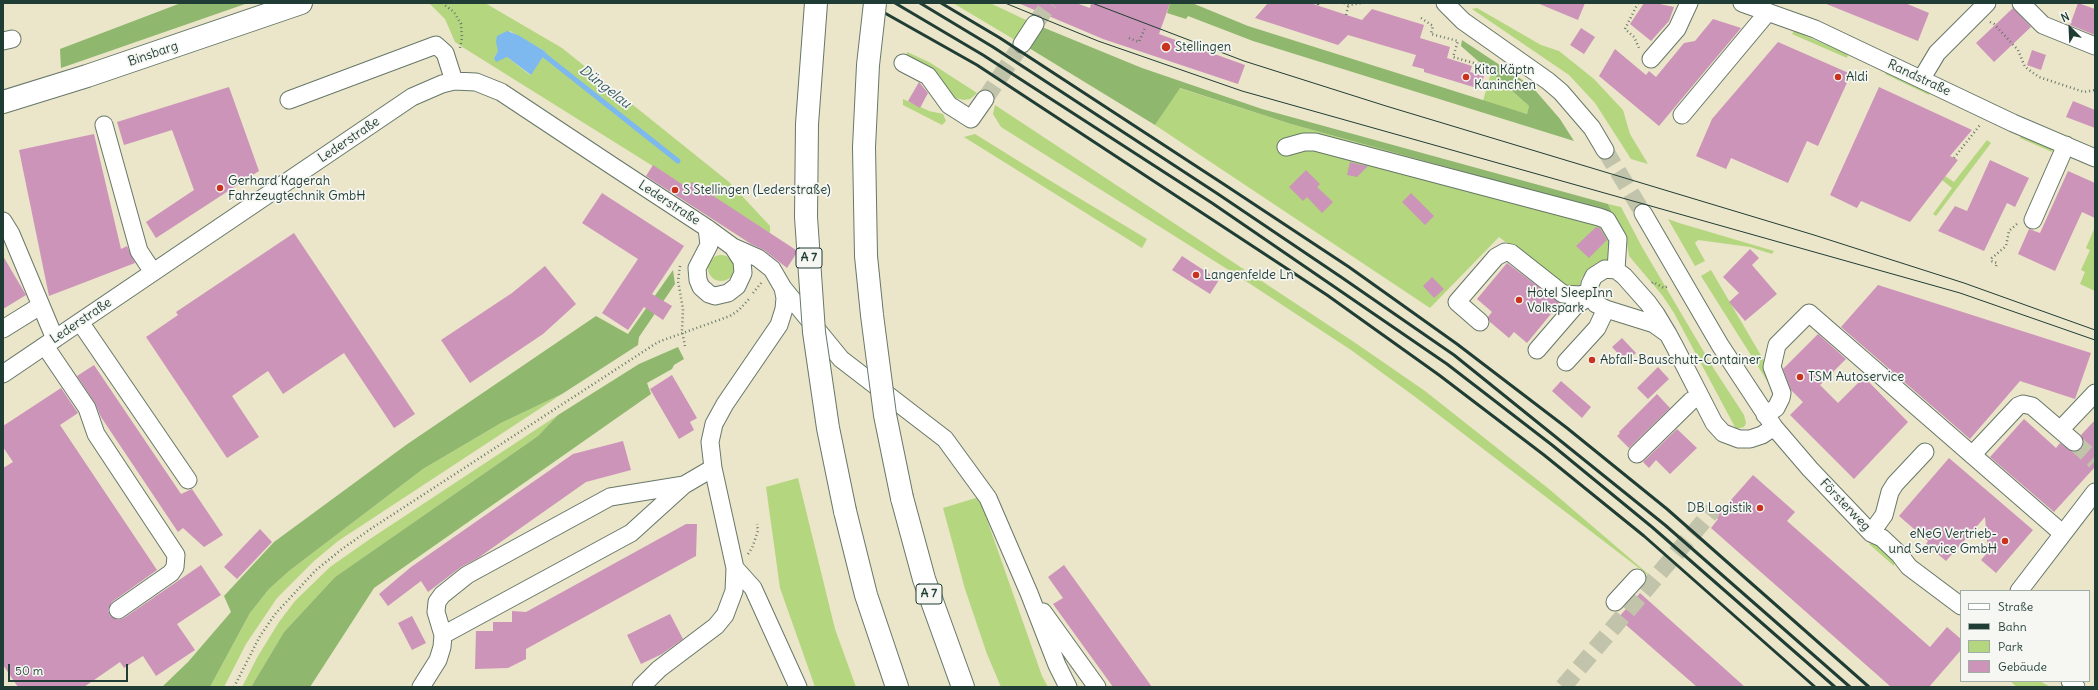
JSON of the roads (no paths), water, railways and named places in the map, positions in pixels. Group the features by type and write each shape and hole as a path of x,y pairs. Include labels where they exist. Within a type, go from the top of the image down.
{"main road":[{"name":"Binsbarg","path":"3,102 87,76 301,3"},
{"name":"A 7","path":"816,3 807,124 806,217 814,332 828,428 845,512 866,595 897,687"},
{"name":"A 7","path":"875,3 868,65 864,139 866,256 885,415 902,498 924,580 964,687"}],"street":[{"path":"1445,3 1463,21 1548,81 1561,92 1592,128 1605,150"},
{"path":"1651,59 1677,29 1689,3"},
{"name":"Randstraße","path":"1742,3 1815,29 1922,78 2014,123 2095,158"},
{"path":"1922,78 1937,53 1987,3"},
{"path":"2021,3 2044,26 2095,46"},
{"path":"1682,115 1768,12"},
{"path":"1022,44 1035,24"},
{"path":"289,100 436,45 440,47 450,62 454,81"},
{"path":"903,63 928,76 949,105 971,119 985,99"},
{"name":"Lederstraße","path":"3,374 412,98 435,86 454,81 476,82 501,92 707,228 733,247 742,261 741,279 737,286 728,294 715,296 709,294 700,286 696,274 697,268 709,245 707,228"},
{"path":"104,125 139,251 153,272"},
{"path":"1286,147 1304,142 1315,142 1599,217 1606,220 1618,239 1616,270"},
{"path":"2033,220 2066,146"},
{"name":"Försterweg","path":"1643,213 1720,345 1770,421 1810,469 1871,533 1882,538 1899,554 1909,567 1960,605"},
{"path":"3,221 11,234 40,306 50,342 87,408 96,434 176,555 175,567 171,573 118,610"},
{"path":"733,247 758,258 772,269 783,288 841,359 945,439 988,498 1029,593 1057,665 1068,687"},
{"path":"1480,322 1457,302 1496,257 1505,252 1511,253 1563,294 1590,294"},
{"path":"1668,334 1654,324 1606,309 1596,304 1590,294 1591,280 1597,272 1605,269 1616,270 1639,293 1656,314 1668,334 1714,423 1729,436 1739,439 1750,439 1762,435 1781,398 1782,393 1772,367 1777,345 1810,313 2062,533"},
{"path":"641,687 659,669 716,626 725,615 734,591 735,568 710,442 714,424 725,404 779,325 784,309 785,298 783,288"},
{"path":"1537,350 1575,306 1590,294"},
{"path":"3,329 40,306"},
{"path":"1566,362 1598,328 1606,309"},
{"path":"80,322 188,480"},
{"path":"2060,430 2095,393"},
{"path":"1637,454 1691,401 1700,396"},
{"path":"1972,455 2014,409 2023,404 2032,406 2074,442"},
{"path":"1871,533 1884,516 1890,492 1895,484 1925,452"},
{"path":"443,635 631,533 684,485 714,468"},
{"path":"421,687 438,660 443,635 436,612 437,602 442,595 467,575 610,497 684,485"},
{"path":"2020,590 2062,533 2095,492"},
{"path":"735,568 753,588 798,687"},
{"path":"1615,602 1637,578"},
{"path":"1029,593 1097,687"}],"water":[{"path":"507,31 518,35 546,52 531,75 507,57 496,62 494,58 498,51 496,42 497,36"}],"waterway":[{"name":"Düngelau","path":"538,53 544,55 678,161"}],"tunnel":[{"path":"1035,24 1050,3"},
{"path":"985,99 1022,44"},
{"path":"1605,150 1643,213"},
{"path":"2074,442 2095,461"},
{"path":"1563,687 1713,510"}],"tram line":[{"path":"1005,3 1098,41 1242,91 1960,293 2095,340"},
{"path":"1092,3 1244,61 1386,106 1814,235 1964,283 2095,330"}],"railway":[{"path":"867,3 977,65 1327,295 1439,375 1544,455 1644,536 1815,687"},
{"path":"895,3 983,55 1212,203 1447,364 1552,445 1652,527 1835,687"},
{"path":"920,3 993,47 1218,194 1454,355 1665,525 1850,687"},
{"path":"941,3 1000,38 1225,185 1349,267 1457,344 1567,428 1667,509 1869,687"}],"place":[{"name":"Stellingen","path":"1166,47"},
{"name":"Kita Käptn Kaninchen","path":"1466,77"},
{"name":"Aldi","path":"1838,77"},
{"name":"Gerhard Kagerah Fahrzeugtechnik GmbH","path":"220,188"},
{"name":"S Stellingen (Lederstraße)","path":"675,190"},
{"name":"Langenfelde Ln","path":"1196,275"},
{"name":"Hotel SleepInn Volkspark","path":"1519,300"},
{"name":"Abfall-Bauschutt-Container","path":"1592,360"},
{"name":"TSM Autoservice","path":"1800,377"},
{"name":"DB Logistik","path":"1760,508"},
{"name":"eNeG Vertrieb- und Service GmbH","path":"2005,541"}]}
